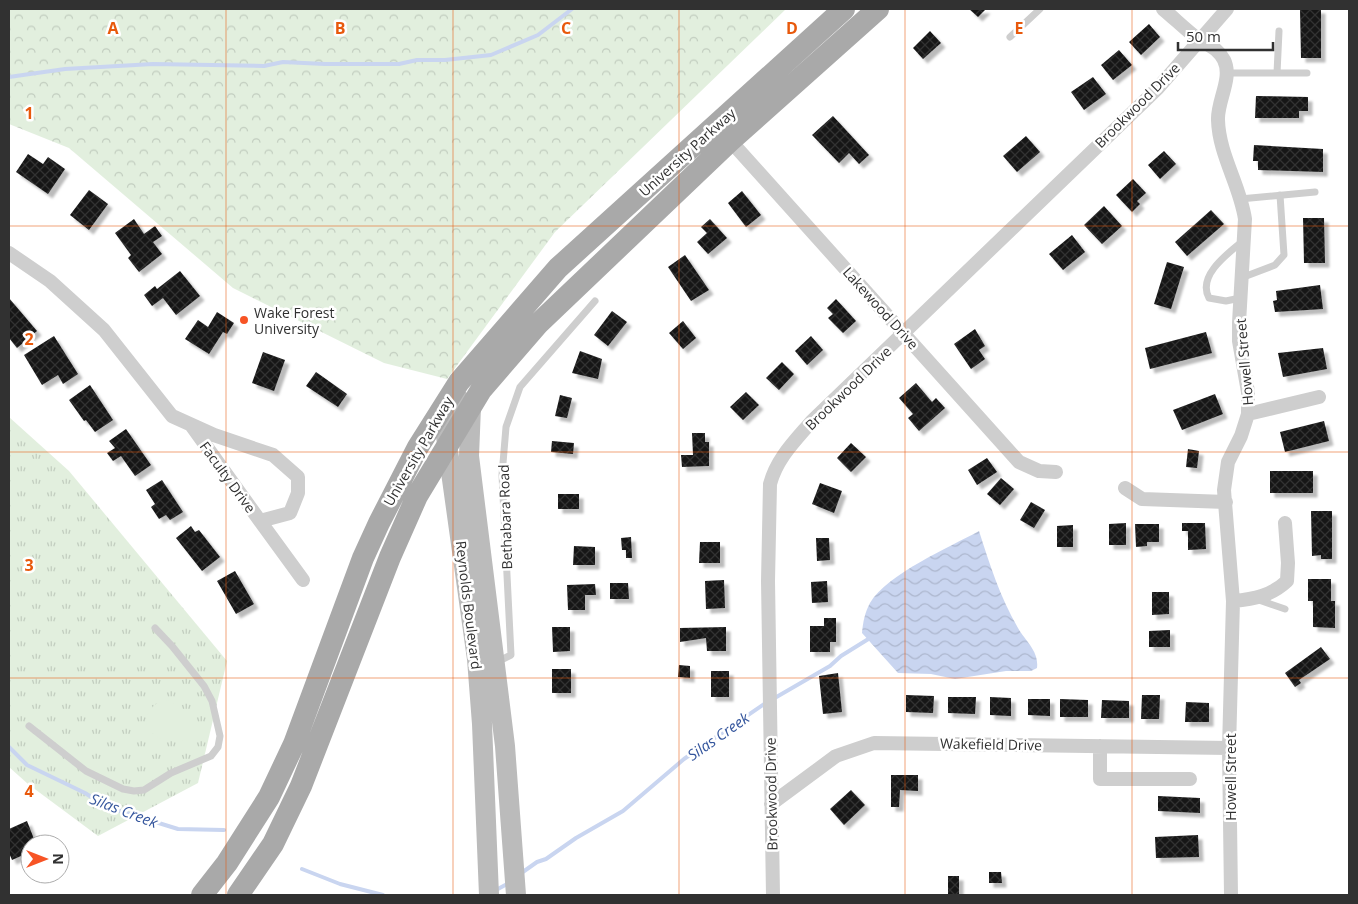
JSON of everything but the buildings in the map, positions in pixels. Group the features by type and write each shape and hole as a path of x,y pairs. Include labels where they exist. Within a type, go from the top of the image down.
{"main road":[{"name":"University Parkway","path":"238,895 272,844 301,786 390,557 418,496 481,390 538,324 844,9"},
{"name":"University Parkway","path":"202,895 258,818 287,761 363,558 399,480 447,398 500,332 558,268 878,9"},
{"name":"Reynolds Boulevard","path":"489,895 482,724 477,659 446,429 448,418 491,357 500,332"},
{"name":"Reynolds Boulevard","path":"471,407 469,456 505,755 516,895"}],"street":[{"path":"1163,9 1199,40 1210,44 1219,52 1225,62 1226,73"},
{"name":"Brookwood Drive","path":"773,895 768,581 770,484 779,462 795,441 904,333 1158,88 1227,9"},
{"name":"Howell Street","path":"1226,73 1218,119 1227,164 1245,219 1239,341 1248,392 1248,414 1241,436 1228,462 1225,479 1233,600 1229,748 1231,895"},
{"name":"Lakewood Drive","path":"724,133 1019,462 1039,471 1056,472"},
{"name":"Faculty Drive","path":"9,253 50,281 104,330 172,416 191,425 273,455 298,477 298,493 290,513 260,521 191,425"},
{"path":"1248,414 1319,397"},
{"path":"1125,488 1142,499 1226,502"},
{"path":"260,521 303,580"},
{"path":"1233,600 1256,599 1277,590 1287,581 1288,563 1285,522"},
{"name":"Wakefield Drive","path":"771,804 836,756 874,743 1229,748"},
{"path":"1100,746 1100,779 1190,779"}],"lane":[{"path":"1010,37 1040,9"},
{"path":"1277,73 1279,32"},
{"path":"1226,73 1306,73"},
{"path":"1240,199 1315,192"},
{"path":"1241,278 1275,264 1284,255 1280,195"},
{"path":"1240,298 1226,301 1209,298 1206,284 1212,271 1243,241"},
{"name":"Bethabara Road","path":"495,664 511,655 502,476 506,427 520,387 595,301"},
{"path":"1256,599 1285,609"},
{"path":"29,726 86,771 123,789 134,791 144,790 172,773 211,756 218,746 220,736 212,701 204,686 156,628"}],"green space":[{"path":"9,9 786,9 555,232 447,379 384,363 233,288 69,148 9,124"},
{"path":"9,417 69,471 227,661 198,783 98,836 28,784 9,767"},
{"path":"165,700 170,701 196,723 197,733 190,740 165,740 155,736 148,728 148,713 155,705"}],"water":[{"path":"979,531 1001,593 1018,628 1034,652 1037,668 1031,671 1006,671 955,679 931,674 898,673 862,633 864,617 870,603 878,592 904,572"}],"waterway":[{"path":"9,77 65,69 153,64 264,66 283,62 399,64 417,60 445,60 491,55 538,35 572,9"},
{"name":"Silas Creek","path":"773,699 830,666 841,656 870,638"},
{"name":"Silas Creek","path":"520,874 623,811 684,759 767,702"},
{"name":"Silas Creek","path":"9,747 27,765 85,793 107,807 178,829 224,830"},
{"name":"Silas Creek","path":"302,869 340,884 383,895"},
{"name":"Silas Creek","path":"496,890 509,883"}],"place":[{"name":"Wake Forest University","path":"244,320"}]}
